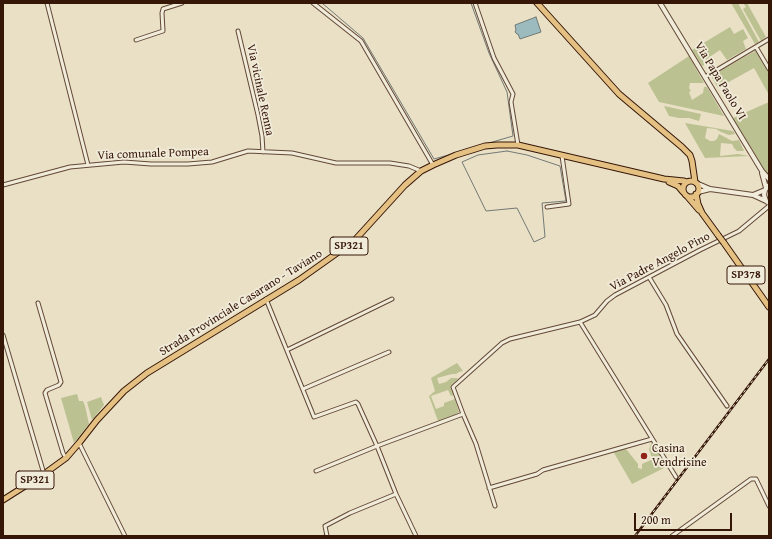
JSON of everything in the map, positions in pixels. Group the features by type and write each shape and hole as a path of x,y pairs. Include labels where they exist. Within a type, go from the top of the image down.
{"main road":[{"path":"537,3 619,94 690,155 693,173 692,182 684,185 685,194"},
{"name":"Strada Provinciale Casarano - Taviano","path":"3,500 66,458 96,420 124,391 148,373 298,280 354,241 406,185 421,171 433,165 485,146 518,145 664,179 692,182"},
{"path":"664,179 678,186 690,197 697,193"},
{"name":"SP378","path":"692,182 698,188 698,204 702,213"},
{"name":"SP378","path":"685,194 702,213 769,307"}],"street":[{"path":"47,3 88,165"},
{"path":"136,40 163,31 163,9 182,3"},
{"path":"313,3 361,41 433,165"},
{"path":"475,3 494,58 513,94 511,102 518,145"},
{"name":"Via Papa Paolo VI","path":"660,3 762,171 769,179"},
{"name":"Via vicinale Renna","path":"238,31 258,115 263,152"},
{"path":"705,77 769,39"},
{"path":"756,47 769,69"},
{"name":"Via comunale Pompea","path":"3,184 70,167 124,162 151,164 188,164 212,162 248,151 292,153 336,163 390,163 409,166 421,171"},
{"path":"547,207 569,204 562,156"},
{"name":"Via Papa Paolo VI","path":"762,171 766,187 764,195 768,202"},
{"path":"692,182 710,189 753,195 768,202"},
{"path":"753,195 766,187"},
{"path":"697,193 710,189"},
{"name":"Via Padre Angelo Pino","path":"463,414 453,387 502,343 510,339 580,322 595,314 615,295 739,231 769,206"},
{"path":"649,277 666,305 677,334 726,406"},
{"path":"266,299 314,417 356,402 358,404 396,494 416,536"},
{"path":"287,350 392,299"},
{"path":"38,303 61,382 59,385 47,390 45,393 63,453 66,458"},
{"path":"580,322 676,477"},
{"path":"3,335 44,474"},
{"path":"303,389 389,352"},
{"path":"316,471 377,446 463,414 476,444 495,506"},
{"path":"489,488 537,474 543,470 652,439"},
{"path":"79,443 125,536"},
{"path":"672,536 751,479 756,479 769,506"},
{"path":"326,536 325,526 350,513 396,494"}],"green space":[{"path":"731,3 738,3 759,42 755,44"},
{"path":"743,3 747,3 766,37 761,41 743,9 746,7"},
{"path":"730,27 734,34 743,29 748,38 743,41 746,49 727,60 720,50 711,56 702,66 692,50"},
{"path":"757,50 769,71 769,95 754,68 718,88 711,76"},
{"path":"689,56 704,83 690,83 689,88 691,91 689,92 692,100 703,93 704,87 707,87 724,116 659,102 648,83"},
{"path":"769,102 769,177 733,118"},
{"path":"664,106 701,114 699,121 689,118 669,116"},
{"path":"685,123 733,131 735,134 729,135 716,129 707,128 705,138 710,141 714,141 717,139 719,134 732,141 739,140 744,151 737,151 732,144 721,143 720,156 738,154 749,156 705,158"},
{"path":"457,363 463,371 437,378 439,384 446,382 451,378 458,379 450,386 454,395 451,396 448,390 431,396 436,409 444,406 444,403 455,399 459,412 438,421 429,396 435,391 431,378"},
{"path":"77,394 79,401 83,401 85,406 89,424 74,443 61,398"},
{"path":"101,397 104,405 92,420 87,402"},
{"path":"652,441 668,466 632,484 613,451 626,449 638,464 638,468 642,469 642,464 651,460 652,458 649,449"}],"water":[{"path":"536,17 541,32 520,39 518,34 515,32 515,25"}],"waterway":[{"path":"322,3 363,38 434,159 452,154"},
{"path":"471,3 489,53 507,92 513,136 489,143"},
{"path":"507,151 527,155 560,166 566,201 542,203 545,237 534,242 517,208 486,211 462,162 478,155 507,151"}],"railway":[{"path":"635,536 769,359"}],"place":[{"name":"Casina Vendrisine","path":"644,456"}]}
